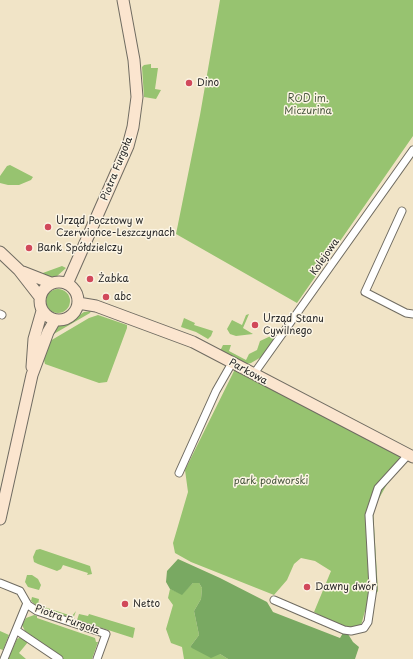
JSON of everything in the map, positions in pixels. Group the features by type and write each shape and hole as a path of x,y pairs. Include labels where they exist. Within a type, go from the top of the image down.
{"street":[{"name":"Piotra Furgoła","path":"67,284 128,146 133,127 137,97 123,0"},
{"name":"Kolejowa","path":"254,375 413,150"},
{"path":"402,211 365,292 406,313 413,314"},
{"path":"0,252 19,270 40,297 42,310 34,339 32,375"},
{"path":"19,270 51,284"},
{"path":"40,297 43,290 51,284 57,282 67,284 75,291 78,303 70,316 63,319 56,320 49,317 42,310"},
{"name":"Parkowa","path":"78,303 96,306 171,333 411,456"},
{"path":"0,519 32,375 48,332 56,320"},
{"path":"179,473 216,392 232,363"},
{"path":"274,600 344,630 356,631 364,628 368,622 373,588 368,515 378,488 411,456"},
{"name":"Piotra Furgoła","path":"0,583 20,591 27,604 41,613 106,634 97,659"},
{"name":"Piotra Furgoła","path":"4,659 27,604"},
{"path":"16,630 59,659"}],"green space":[{"name":"ROD im. Miczurina","path":"220,0 413,0 413,136 297,303 176,234 200,115"},
{"path":"151,64 151,68 158,68 155,89 161,90 156,99 144,97 142,67 144,65"},
{"path":"10,165 33,177 31,180 19,185 0,183 0,176 7,166"},
{"path":"62,266 66,268 56,277 51,278 40,274"},
{"path":"58,289 63,290 69,296 69,306 63,312 58,313 53,312 47,306 46,301 47,296 53,290"},
{"path":"91,311 52,335 57,326 68,323 84,312"},
{"path":"249,314 243,328 253,334 236,336 230,334 227,329 232,320 242,325 246,315"},
{"path":"98,315 127,325 107,382 99,383 45,364 44,360 50,341 89,318"},
{"path":"184,318 195,323 194,325 213,331 211,336 208,339 196,332 181,327"},
{"path":"275,334 278,336 263,356 251,363 247,364 220,351 223,345 231,345 229,351 246,360 249,354 257,350 260,341"},
{"name":"park podworski","path":"235,369 400,454 399,463 373,509 378,591 365,611 360,629 343,628 314,612 331,571 315,561 301,558 294,564 287,580 274,595 191,562 175,553 173,543 188,492 185,470"},
{"path":"40,549 90,566 92,574 87,575 88,573 63,565 61,569 57,571 38,564 34,562 33,557 36,550"},
{"path":"178,559 267,602 273,612 340,638 343,633 348,634 353,642 359,647 355,659 228,659 220,654 211,658 190,647 199,635 194,611 201,599 202,588 199,583 193,583 182,595 170,589 166,582 167,571"},
{"path":"27,575 32,575 38,579 41,585 39,590 28,587 25,582"},
{"path":"193,583 199,583 202,588 201,599 194,611 199,635 190,647 220,654 228,659 184,659 182,647 171,643 166,629 173,605 168,598 170,589 182,594"},
{"path":"32,597 39,599 38,605 72,616 76,611 73,619 38,607 31,601"},
{"path":"79,614 88,616 89,614 135,628 133,638 77,620"},
{"path":"34,615 37,616 37,618 95,638 96,642 98,642 92,659 63,659 25,631 22,625 26,618"},
{"path":"0,631 9,635 3,650 0,649"},
{"path":"21,637 28,642 19,653 26,659 8,659 17,639"}],"place":[{"name":"Dino","path":"189,83"},
{"name":"Urząd Pocztowy w Czerwionce-Leszczynach","path":"48,227"},
{"name":"Bank Spółdzielczy","path":"29,248"},
{"name":"Żabka","path":"90,279"},
{"name":"abc","path":"106,297"},
{"name":"Urząd Stanu Cywilnego","path":"255,325"},
{"name":"Dawny dwór","path":"307,587"},
{"name":"Netto","path":"125,604"}]}
